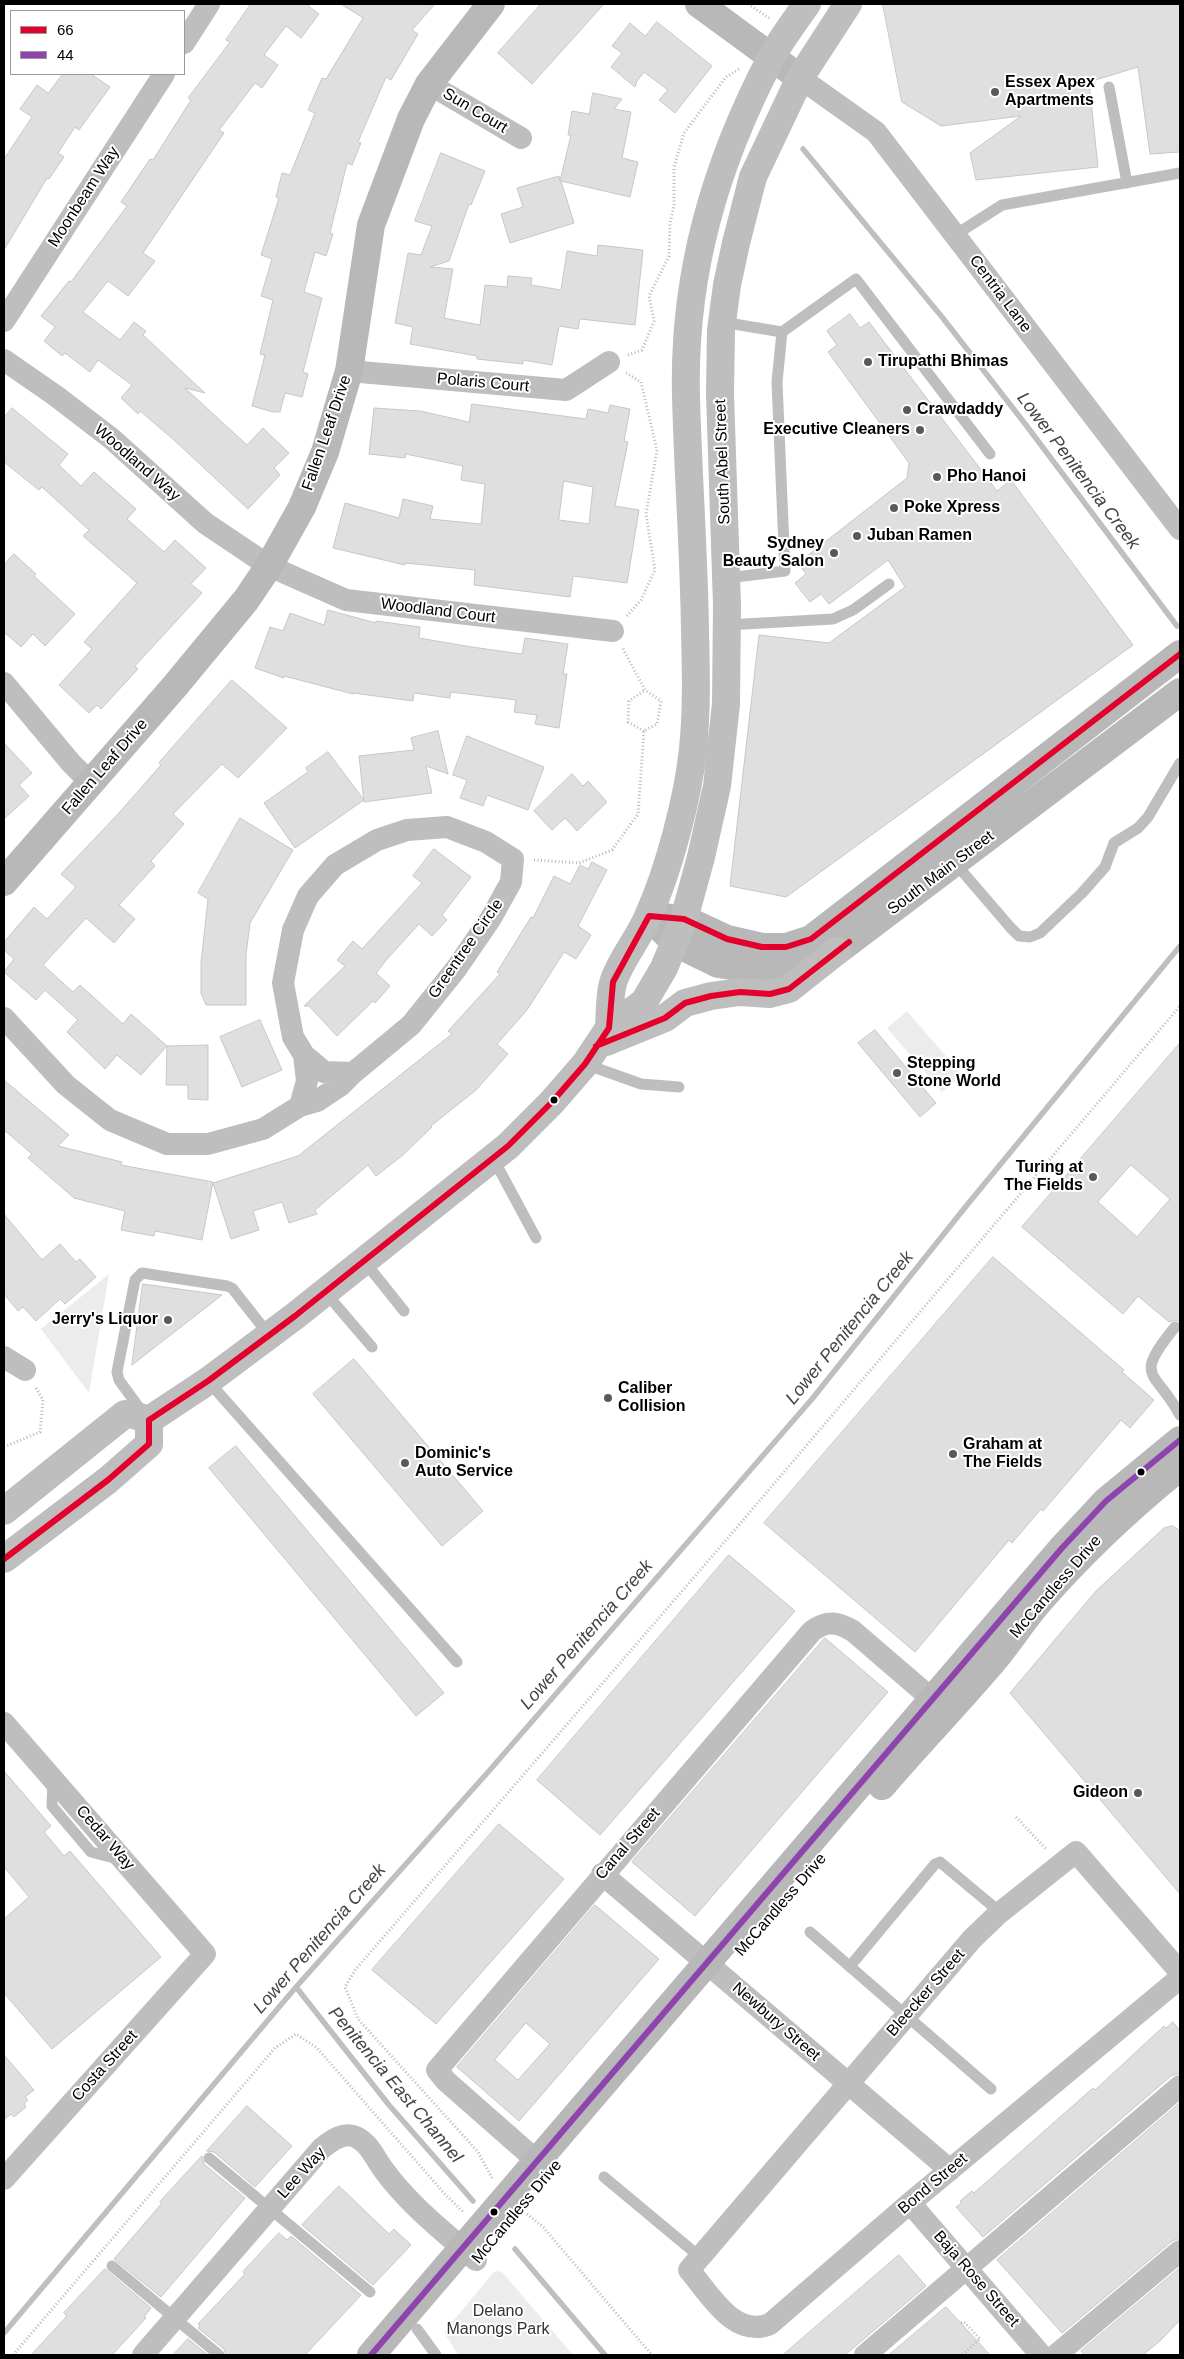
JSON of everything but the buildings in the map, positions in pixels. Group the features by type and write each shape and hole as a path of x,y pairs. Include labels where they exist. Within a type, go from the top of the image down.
{"main road":[{"name":"Fallen Leaf Drive","path":"4,882 240,607 269,566 302,506 325,452 349,371 371,225 411,119 429,84 491,4"},
{"path":"699,4 772,55 800,78"},
{"name":"South Abel Street","path":"649,916 662,878 683,802 693,750 697,700 686,394 688,320 702,236 713,191 730,146 772,55 806,4"},
{"name":"South Abel Street","path":"679,931 701,858 717,786 726,704 727,578 720,394 722,322 736,243 753,177 800,78 848,4"},
{"path":"688,320 722,322"},
{"path":"694,581 727,578"},
{"name":"South Main Street","path":"679,931 762,947 786,947 810,939 1180,654"},
{"name":"South Main Street","path":"649,916 679,931 718,964 766,971 794,967 837,951 1074,774 1180,692"},
{"path":"1055,751 1074,774"},
{"path":"597,1046 613,982 649,916"},
{"path":"149,1420 208,1381 269,1335 493,1158 546,1109 597,1046 644,1002 664,968 679,931"},
{"path":"597,1046 665,1018 686,1003 694,1000 740,992 770,994 789,989 837,951"},
{"path":"4,1511 125,1414 149,1420"},
{"path":"4,1559 108,1480 149,1444 149,1420"},
{"name":"McCandless Drive","path":"371,2355 469,2254 714,1969 932,1699 1091,1516 1120,1488 1180,1440"},
{"name":"McCandless Drive","path":"394,2355 417,2329 537,2160 975,1683 1036,1605 1068,1570 1111,1525 1180,1467"}],"street":[{"path":"185,41 209,4"},
{"name":"Moonbeam Way","path":"4,321 163,75"},
{"name":"Centria Lane","path":"800,78 876,132 1180,529"},
{"name":"Sun Court","path":"429,84 521,138"},
{"name":"Woodland Way","path":"4,360 56,396 112,439 205,523 269,566"},
{"name":"Polaris Court","path":"349,371 566,390 609,362"},
{"name":"Woodland Court","path":"269,566 346,600 613,631"},
{"path":"4,683 71,763 91,782"},
{"path":"353,1073 324,1072 304,1055 293,1037 283,983 297,922 308,896 334,865 377,840 407,830 447,827 486,842 513,859"},
{"name":"Greentree Circle","path":"4,1018 66,1085 110,1120 167,1144 208,1144 263,1129 300,1106 317,1101 341,1085 411,1025 456,969 491,918 511,882 513,859"},
{"path":"300,1106 307,1081 304,1055"},
{"path":"4,1357 26,1370"},
{"name":"Canal Street","path":"537,2160 446,2081 437,2070 602,1874 812,1631 820,1625 832,1622 843,1625 853,1631 932,1699"},
{"name":"Cedar Way","path":"4,1723 205,1954"},
{"name":"Bleecker Street","path":"695,2264 972,1939 1076,1852 1180,1972"},
{"name":"Newbury Street","path":"602,1874 950,2170"},
{"name":"Costa Street","path":"4,2179 205,1954"},
{"name":"Bond Street","path":"695,2264 734,2321 744,2327 763,2327 778,2318 910,2203 1180,1978"},
{"path":"865,2355 1180,2086"},
{"name":"Lee Way","path":"143,2355 322,2148 342,2136 354,2136 364,2142 384,2171 413,2204 469,2254"},
{"name":"Baja Rose Street","path":"910,2203 1041,2355"},
{"path":"1056,2355 1180,2251"}],"lane":[{"path":"1109,87 1127,183"},
{"path":"955,235 1002,205 1180,174"},
{"path":"722,322 782,332 856,279 990,454"},
{"path":"727,578 785,571 777,382 782,332"},
{"path":"727,625 833,619 853,610 889,584"},
{"path":"955,863 1019,936 1030,937 1035,935 1082,893 1105,867 1114,843 1138,828 1148,817 1180,763"},
{"path":"597,1046 641,1084 679,1087"},
{"path":"493,1158 536,1238"},
{"path":"364,1261 404,1311"},
{"path":"149,1420 119,1380 117,1372 137,1276 147,1272 232,1288 269,1335"},
{"path":"325,1292 372,1347"},
{"path":"1175,1327 1155,1352 1150,1367 1153,1377 1180,1415"},
{"path":"208,1381 457,1662"},
{"path":"851,1965 936,1864 940,1862 1001,1913"},
{"path":"810,1932 851,1965 991,2089"},
{"path":"208,2158 370,2292"},
{"path":"604,2177 695,2264"},
{"path":"112,2266 218,2355"},
{"path":"417,2329 436,2355"}],"path":[{"path":"748,4 769,18"},
{"path":"609,362 642,350 654,321 650,296 669,256 670,223 674,206 674,167 684,133 726,77 740,69"},
{"path":"609,362 641,382 657,450 646,514 655,570 641,600 613,631 645,690 661,701 657,724 644,731"},
{"path":"644,731 628,722 629,701 645,690"},
{"path":"513,859 579,864 612,850 638,814 644,731"},
{"path":"494,2182 478,2152 358,2019 345,1987 354,1970 727,1539 1180,1006"},
{"path":"4,1447 40,1432 43,1400 26,1370"},
{"path":"1016,1817 1046,1849"},
{"path":"527,2214 543,2228 652,2355"},
{"path":"961,2323 964,2322 980,2339 962,2355"}],"green space":[{"path":"907,1011 962,1075 942,1092 887,1028"},
{"path":"109,1274 89,1393 41,1329"},
{"name":"Delano Manongs Park","path":"498,2271 503,2273 573,2355 458,2355 444,2332 493,2273"}],"waterway":[{"name":"Lower Penitencia Creek","path":"803,149 942,317 1177,626"},
{"name":"Lower Penitencia Creek","path":"4,2333 296,1987 489,1771 812,1399 967,1205 1180,946"},
{"name":"Penitencia East Channel","path":"296,1987 389,2105 473,2201"},
{"name":"Penitencia East Channel","path":"515,2249 605,2355"}],"transit line":[{"name":"66","path":"149,1420 208,1381 295,1316 508,1146 552,1102 585,1064 609,1028 613,982 649,916 684,919 727,939 762,947 786,947 811,939 1180,654"},
{"name":"66","path":"596,1046 665,1018 685,1003 711,996 740,992 770,994 789,989 849,942"},
{"name":"66","path":"4,1559 108,1480 149,1444 149,1420"},
{"name":"44","path":"371,2355 1062,1548 1106,1501 1180,1440"}],"place":[{"name":"Essex Apex Apartments","path":"995,92"},
{"name":"Tirupathi Bhimas","path":"868,362"},
{"name":"Crawdaddy","path":"907,410"},
{"name":"Executive Cleaners","path":"920,430"},
{"name":"Pho Hanoi","path":"937,477"},
{"name":"Poke Xpress","path":"894,508"},
{"name":"Juban Ramen","path":"857,536"},
{"name":"Sydney Beauty Salon","path":"834,553"},
{"name":"Stepping Stone World","path":"897,1073"},
{"name":"Turing at The Fields","path":"1093,1177"},
{"name":"Jerry's Liquor","path":"168,1320"},
{"name":"Caliber Collision","path":"608,1398"},
{"name":"Graham at The Fields","path":"953,1454"},
{"name":"Dominic's Auto Service","path":"405,1463"},
{"name":"Gideon","path":"1138,1793"}]}
